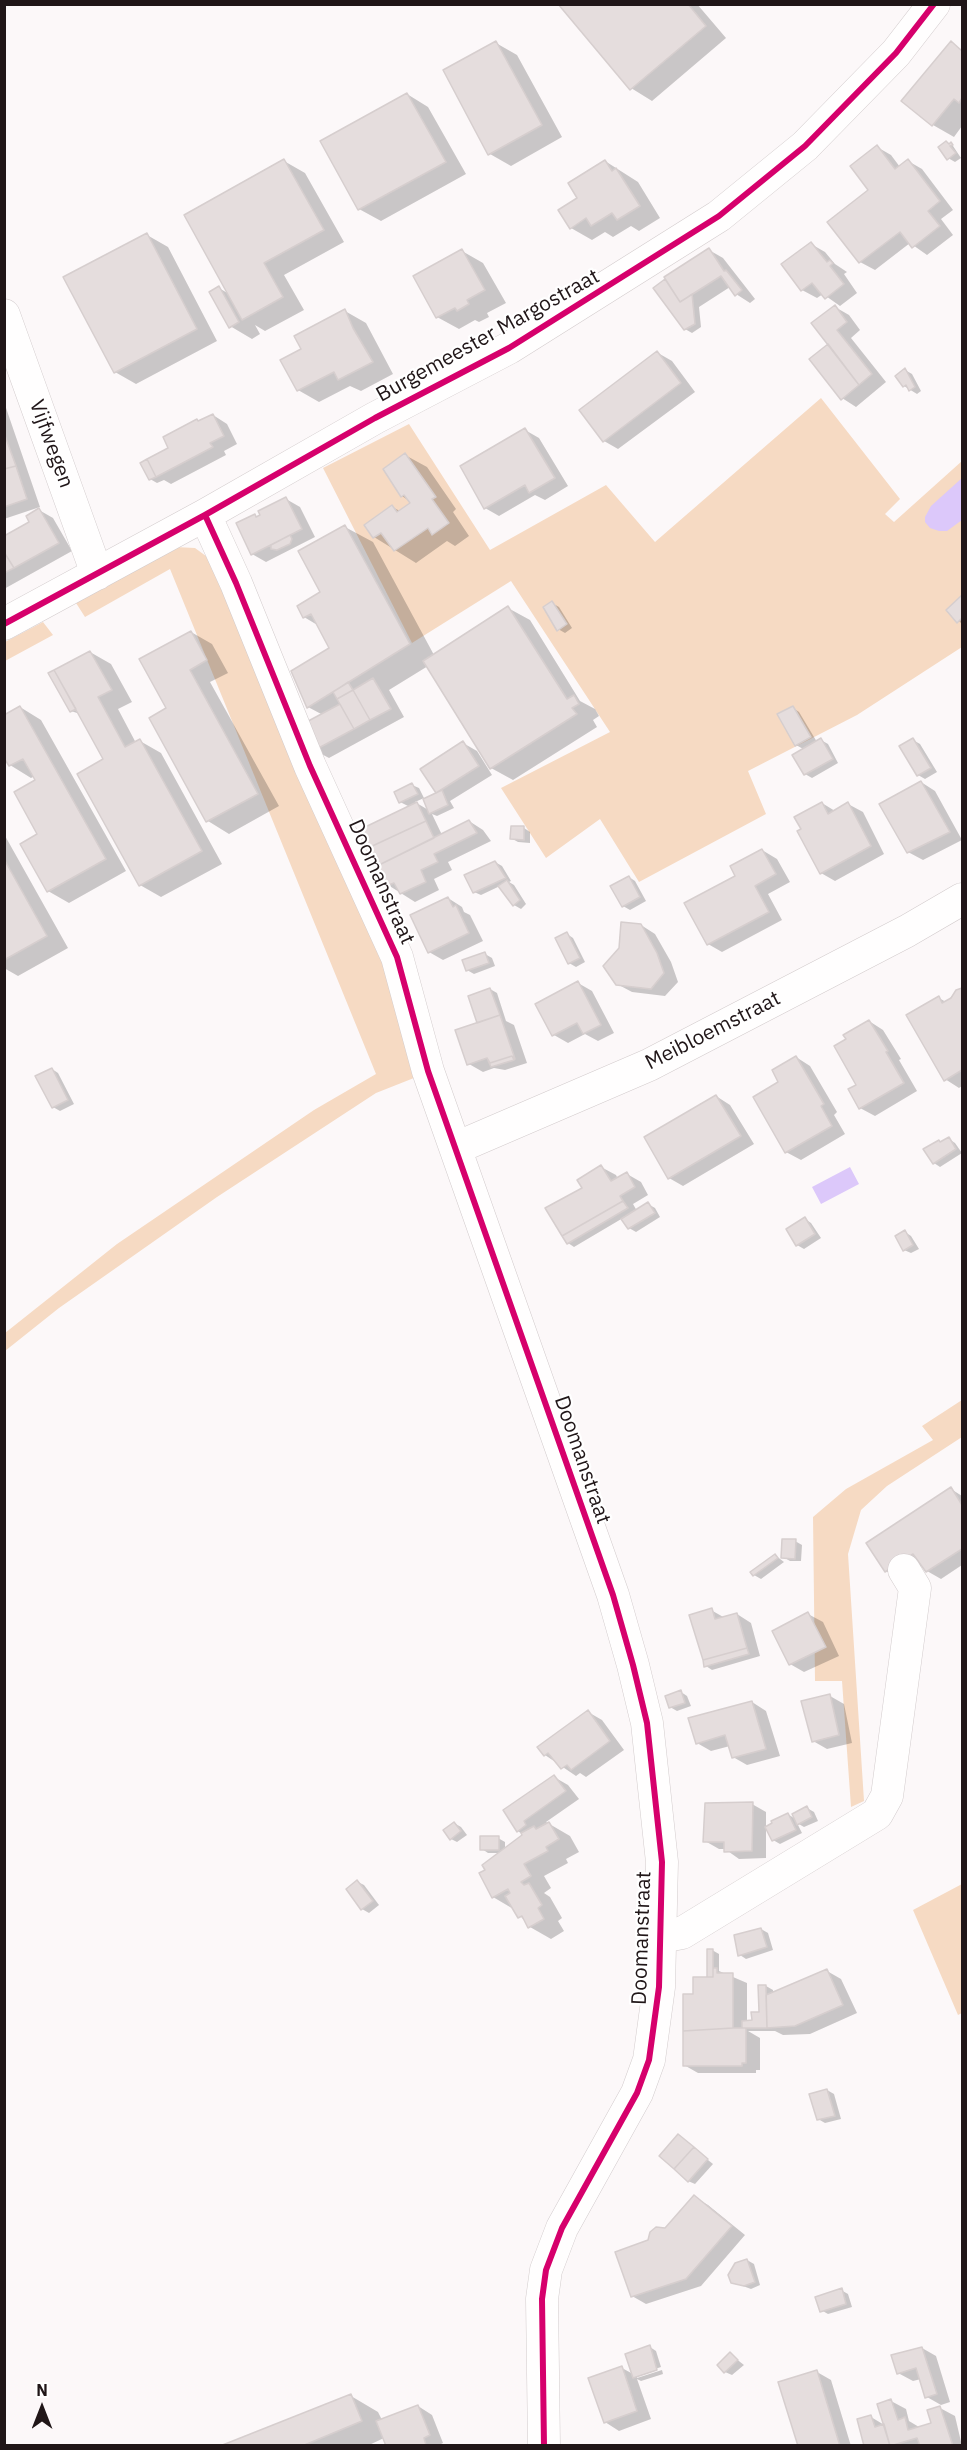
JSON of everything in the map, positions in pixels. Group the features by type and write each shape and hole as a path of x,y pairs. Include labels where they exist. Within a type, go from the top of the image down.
{"street":[{"name":"Burgemeester Margostraat","path":"4,624 375,418 509,348 719,216 805,146 896,53 934,4"},
{"name":"Vijfwegen","path":"4,315 97,574"},
{"name":"Doomanstraat","path":"204,515 236,583 310,766 397,957 428,1071 613,1595 647,1723 662,1862 659,1987 649,2060 637,2093 562,2228 546,2270 542,2299 544,2445"},
{"name":"Meibloemstraat","path":"456,1148 649,1065 907,931 963,899"},
{"path":"661,1937 682,1933 877,1814 887,1796 914,1599 915,1588 904,1570"}],"shaded area":[{"path":"821,398 900,499 885,514 894,522 962,461 962,647 857,715 748,771 766,814 639,882 600,819 546,858 501,788 610,732 511,581 412,643 323,468 409,424 490,550 606,485 655,542"},
{"path":"962,478 962,520 947,531 930,528 925,522 925,517 931,506"},
{"path":"175,547 195,548 210,559 380,952 419,1076 376,1093 217,1197 59,1308 5,1351 5,1333 117,1244 314,1110 376,1074 170,569 85,617 76,603"},
{"path":"43,622 53,635 5,661 5,642"},
{"path":"850,1167 859,1184 821,1204 812,1187"},
{"path":"962,1400 962,1437 887,1486 861,1510 848,1554 864,1801 851,1807 842,1681 815,1681 813,1517 846,1489 933,1440 922,1426"},
{"path":"962,1884 962,2013 958,2015 913,1910"}],"building":[{"path":"558,4 688,4 706,26 630,90"},
{"path":"496,41 542,125 488,155 443,70"},
{"path":"951,41 962,51 962,98 959,103 954,99 932,126 901,101"},
{"path":"407,93 446,162 358,210 320,141"},
{"path":"946,141 949,144 951,142 953,145 950,146 956,153 947,160 938,147"},
{"path":"877,145 895,169 908,159 940,201 928,211 940,226 912,248 900,232 859,263 827,222 868,190 850,166"},
{"path":"284,159 324,230 264,263 283,297 242,320 184,215"},
{"path":"605,160 612,171 616,168 640,206 617,220 612,213 591,226 586,218 570,229 558,210 577,198 568,183"},
{"path":"147,233 197,329 114,373 63,277"},
{"path":"811,242 827,262 830,260 833,263 830,266 844,284 825,299 812,283 801,291 781,264"},
{"path":"709,248 724,271 726,270 742,290 735,296 721,276 680,302 664,277"},
{"path":"462,249 485,290 467,300 469,304 457,311 455,308 436,318 413,276"},
{"path":"665,279 680,302 692,294 695,324 684,330 653,288"},
{"path":"219,286 239,322 229,328 209,292"},
{"path":"835,305 847,322 837,330 872,374 859,385 811,323"},
{"path":"345,309 353,328 373,362 338,380 334,372 297,391 280,360 301,349 294,336"},
{"path":"828,344 859,385 841,400 809,359"},
{"path":"657,351 681,383 603,442 579,410"},
{"path":"905,368 915,387 909,391 906,385 903,387 895,376"},
{"path":"213,414 224,436 210,443 213,447 156,477 147,459 168,448 163,437 197,419 198,421"},
{"path":"525,428 555,478 529,493 525,485 484,509 460,466"},
{"path":"4,433 16,466 4,469"},
{"path":"405,453 436,497 432,499 449,523 432,535 428,528 394,551 381,533 373,538 364,525 392,505 397,512 410,503 404,495 401,497 383,469"},
{"path":"147,459 156,477 149,480 140,463"},
{"path":"16,466 27,499 4,507 4,469"},
{"path":"286,497 302,529 251,555 236,523 255,514 256,517 260,515 258,511"},
{"path":"39,508 59,543 14,568 4,552 4,536 29,522 26,516"},
{"path":"345,525 410,644 307,708 291,671 329,648 311,614 303,618 297,606 320,592 298,551"},
{"path":"290,535 292,539 290,544 277,550 271,549 271,545"},
{"path":"4,552 14,568 4,573"},
{"path":"962,595 962,618 957,623 946,610"},
{"path":"552,601 567,624 557,631 543,607"},
{"path":"508,606 567,699 574,695 579,704 572,708 577,714 490,769 423,661"},
{"path":"191,631 207,660 190,670 258,794 206,822 149,718 166,708 139,659"},
{"path":"90,651 112,690 98,697 125,747 140,739 202,851 139,886 77,774 103,759 54,670"},
{"path":"54,670 76,709 70,712 48,673"},
{"path":"373,678 391,709 370,720 353,690"},
{"path":"348,682 353,690 337,699 333,692"},
{"path":"353,690 370,720 354,729 337,699"},
{"path":"340,704 354,729 313,751 299,726"},
{"path":"20,706 106,859 47,892 20,844 37,834 14,792 35,780 23,759 9,766 4,758 4,715"},
{"path":"793,706 811,737 795,746 777,714"},
{"path":"821,738 833,759 804,775 792,755"},
{"path":"913,738 931,768 917,776 899,746"},
{"path":"463,741 479,766 436,793 420,769"},
{"path":"921,781 950,832 907,853 879,804"},
{"path":"412,783 418,794 399,803 394,792"},
{"path":"442,790 448,805 429,814 423,799"},
{"path":"417,802 426,821 368,848 359,830"},
{"path":"822,802 828,814 848,802 871,846 820,874 797,831 801,829 794,817"},
{"path":"469,820 477,833 434,854 438,862 421,870 426,882 400,894 394,883 386,886 377,866"},
{"path":"426,821 434,838 377,866 368,848"},
{"path":"511,826 524,826 524,840 510,839"},
{"path":"762,849 776,874 755,886 769,912 707,945 684,903 735,876 730,866"},
{"path":"4,859 47,936 4,960"},
{"path":"495,861 506,878 473,893 464,875"},
{"path":"629,876 640,897 622,907 610,886"},
{"path":"507,880 520,900 513,906 498,886"},
{"path":"448,897 453,907 456,905 469,933 428,953 410,915"},
{"path":"621,922 641,924 657,953 664,973 651,989 616,985 603,966 619,948"},
{"path":"567,932 580,958 568,964 555,938"},
{"path":"485,952 489,963 466,971 462,960"},
{"path":"578,981 601,1025 583,1034 577,1023 552,1036 535,1004"},
{"path":"490,988 500,1015 477,1023 468,996"},
{"path":"962,988 962,1070 944,1081 906,1015 939,996 942,1003 951,998 956,990"},
{"path":"500,1015 515,1059 512,1056 490,1063 487,1058 467,1065 455,1030"},
{"path":"869,1020 904,1083 859,1109 848,1089 856,1085 834,1046 846,1039 843,1035"},
{"path":"512,1056 514,1060 491,1067 487,1058 490,1063"},
{"path":"796,1056 824,1104 821,1106 832,1126 785,1153 753,1097 778,1082 772,1070"},
{"path":"52,1068 68,1100 52,1108 35,1076"},
{"path":"716,1095 741,1136 668,1179 644,1137"},
{"path":"949,1137 956,1149 933,1164 923,1149"},
{"path":"601,1165 611,1181 627,1172 635,1187 620,1196 623,1201 562,1236 545,1208 582,1188 577,1180"},
{"path":"623,1201 628,1208 567,1244 562,1236"},
{"path":"648,1202 655,1213 628,1229 621,1219"},
{"path":"805,1217 815,1234 796,1246 786,1229"},
{"path":"905,1230 913,1245 903,1251 895,1236"},
{"path":"951,1487 962,1505 962,1549 926,1572 913,1554 885,1572 866,1543"},
{"path":"782,1539 796,1539 795,1559 781,1558"},
{"path":"775,1554 778,1558 753,1576 750,1572"},
{"path":"712,1608 715,1619 737,1613 747,1648 703,1660 689,1615"},
{"path":"808,1612 826,1647 789,1665 772,1631"},
{"path":"747,1648 749,1654 704,1667 703,1660"},
{"path":"681,1690 685,1703 669,1708 665,1696"},
{"path":"830,1694 839,1735 812,1742 801,1701"},
{"path":"752,1701 766,1749 732,1758 725,1735 696,1744 688,1718"},
{"path":"588,1710 610,1741 571,1770 567,1765 561,1769 548,1753 544,1756 537,1747"},
{"path":"554,1775 566,1791 524,1821 526,1825 517,1832 503,1810"},
{"path":"753,1802 752,1851 724,1852 724,1842 703,1842 705,1803"},
{"path":"807,1806 812,1817 797,1825 792,1814"},
{"path":"788,1813 796,1830 772,1841 765,1827 772,1823 771,1821"},
{"path":"454,1822 461,1831 450,1840 443,1830"},
{"path":"549,1822 559,1839 546,1847 548,1851 524,1864 531,1876 521,1882 524,1885 529,1883 542,1905 538,1908 544,1919 528,1928 522,1916 518,1918 505,1896 510,1893 508,1889 492,1898 479,1873 485,1870 482,1865 522,1835 521,1833"},
{"path":"480,1836 499,1836 499,1850 480,1850"},
{"path":"357,1880 373,1901 361,1910 346,1889"},
{"path":"761,1928 767,1947 738,1956 734,1935"},
{"path":"707,1949 713,1949 713,1977 707,1977"},
{"path":"713,1968 717,1968 717,1973 733,1973 733,2028 683,2031 683,1994 693,1994 693,1977 713,1977"},
{"path":"827,1969 843,2005 795,2026 767,2028 766,1995"},
{"path":"758,1985 766,1985 767,2028 742,2028 742,2021 752,2020 751,2012 759,2012"},
{"path":"746,2028 746,2063 742,2063 742,2066 683,2066 683,2031"},
{"path":"827,2089 835,2116 817,2120 809,2094"},
{"path":"678,2134 694,2147 674,2169 659,2156"},
{"path":"694,2147 708,2159 688,2182 674,2169"},
{"path":"694,2195 732,2226 686,2279 631,2297 615,2252 648,2240 650,2232 656,2227 665,2228"},
{"path":"747,2259 755,2282 744,2286 731,2283 728,2275 735,2263"},
{"path":"842,2288 846,2304 820,2312 815,2297"},
{"path":"650,2345 657,2370 633,2378 625,2354"},
{"path":"922,2347 937,2394 925,2398 916,2368 897,2374 891,2355"},
{"path":"730,2352 738,2360 724,2373 717,2365"},
{"path":"622,2366 637,2411 604,2423 588,2378"},
{"path":"817,2370 840,2446 798,2446 778,2382"},
{"path":"351,2394 362,2421 302,2446 220,2446"},
{"path":"891,2399 898,2420 905,2417 908,2430 931,2423 927,2410 940,2406 953,2446 920,2446 917,2438 890,2446 877,2404"},
{"path":"418,2405 430,2435 424,2438 426,2445 429,2446 386,2446 376,2421"},
{"path":"871,2415 875,2427 884,2424 890,2446 864,2446 857,2419"}],"cycle path":[{"path":"4,624 205,515 375,418 509,348 719,216 805,146 896,53 934,4"},
{"path":"205,515 236,583 310,766 397,957 428,1071 613,1595 647,1723 662,1862 659,1987 649,2060 637,2093 562,2228 546,2270 542,2299 544,2446"}]}
